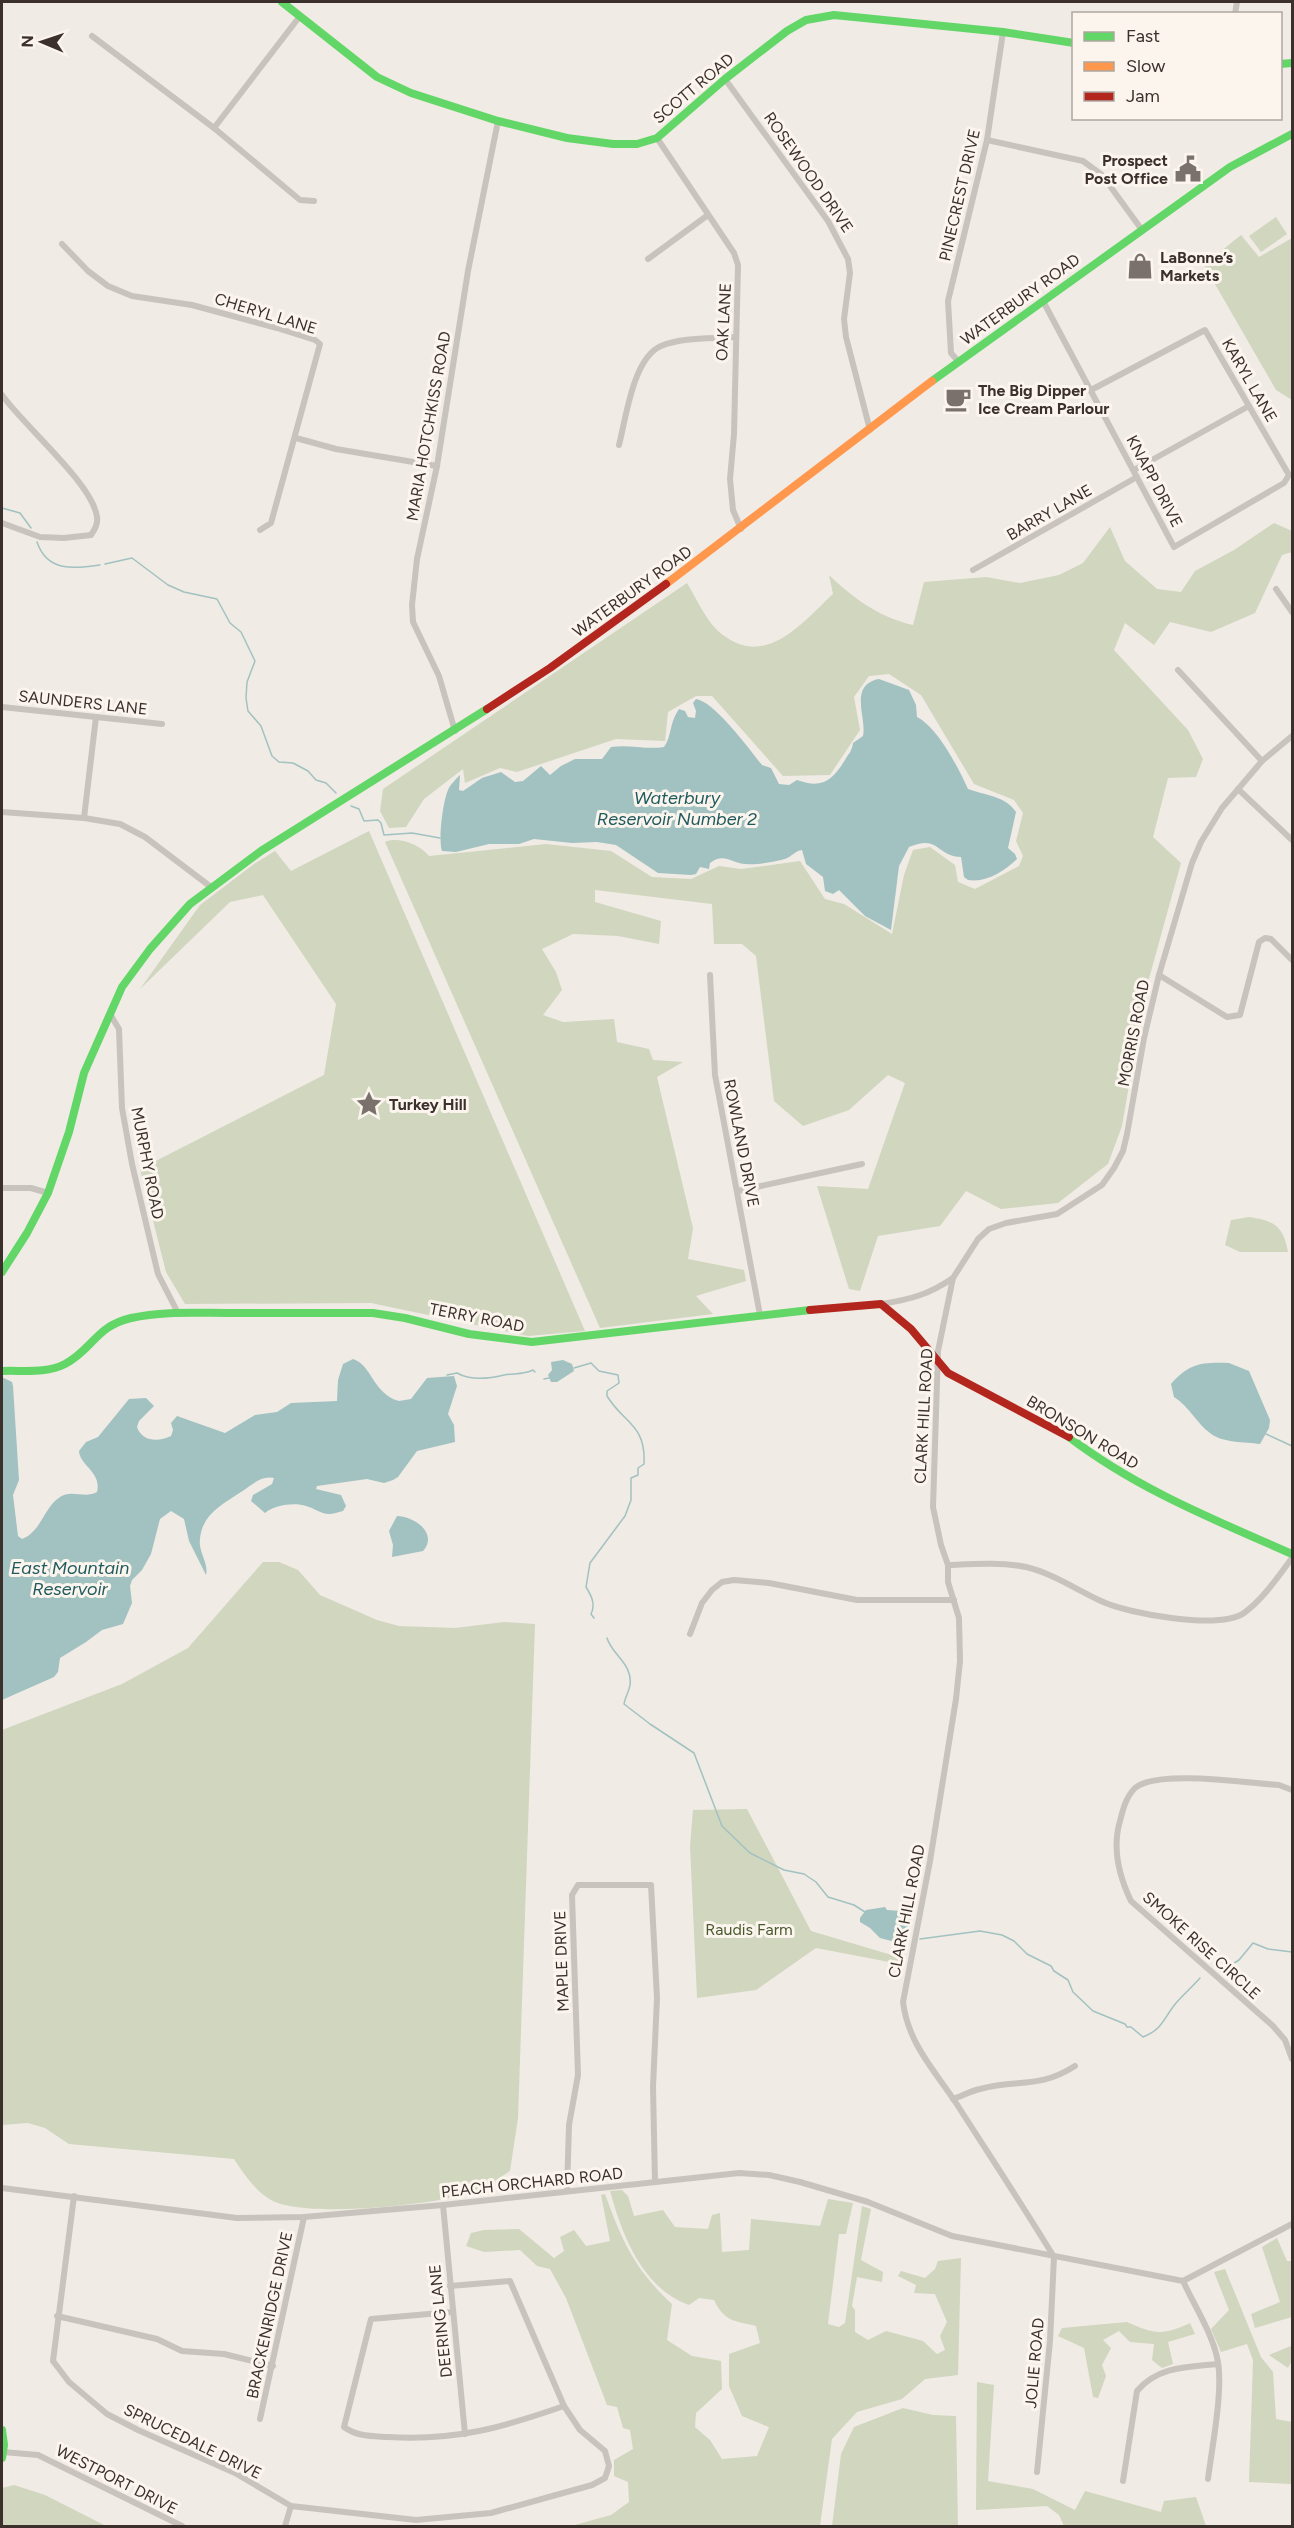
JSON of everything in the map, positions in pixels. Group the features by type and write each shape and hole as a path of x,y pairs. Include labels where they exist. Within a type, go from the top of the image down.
{"main road":[{"name":"SCOTT ROAD","path":"282,2 377,77 411,93 498,121 592,143 637,144 657,138 725,79 787,31 806,20 834,15 1003,32 1072,43"},
{"name":"WATERBURY ROAD","path":"2,1272 27,1233 48,1193 69,1132 84,1073 122,987 150,949 190,904 261,851 455,731 550,669 741,529 958,361 1230,167 1266,146 1293,134"},
{"name":"TERRY ROAD","path":"2,1371 60,1367 74,1359 101,1331 138,1316 178,1313 372,1314 405,1318 469,1334 532,1342 760,1315 881,1304"},
{"name":"BRONSON ROAD","path":"881,1304 898,1314 929,1349 938,1365 994,1399 1066,1435 1091,1454 1165,1498 1293,1556"},
{"path":"2,2430 4,2440 2,2455"}],"street":[{"path":"214,128 300,16"},
{"name":"PINECREST DRIVE","path":"958,361 951,354 948,301 987,140 1003,32"},
{"path":"92,36 214,128 300,200 314,201"},
{"name":"ROSEWOOD DRIVE","path":"725,79 828,221 848,259 849,273 844,319 846,337 870,430"},
{"name":"MARIA HOTCHKISS ROAD","path":"455,731 439,676 413,622 412,604 417,560 437,466 468,271 498,121"},
{"name":"OAK LANE","path":"657,138 734,253 738,265 734,434 730,479 733,510 741,529"},
{"path":"987,140 1083,161 1102,175 1142,230"},
{"path":"648,259 708,215"},
{"name":"CHERYL LANE","path":"62,244 88,272 108,286 132,296 192,305 315,340 320,345 271,524 260,530"},
{"name":"KNAPP DRIVE","path":"1043,301 1174,546"},
{"name":"KARYL LANE","path":"1091,390 1205,330 1289,475 1284,483 1174,546"},
{"path":"619,445 638,372 653,351 675,342 735,337"},
{"path":"2,395 28,427 64,463 86,494 97,516 96,526 91,535 77,537 40,537 2,523"},
{"name":"BARRY LANE","path":"974,570 1249,406"},
{"path":"296,438 336,449 437,466"},
{"path":"1276,589 1293,612"},
{"path":"1178,670 1262,761"},
{"name":"SAUNDERS LANE","path":"2,707 162,724"},
{"path":"84,818 96,717"},
{"name":"MORRIS ROAD","path":"953,1278 978,1239 989,1229 1006,1223 1057,1214 1102,1185 1114,1168 1123,1151 1127,1134 1144,1038 1159,975 1180,898 1201,842 1213,821 1262,761 1293,736"},
{"path":"1238,789 1293,840"},
{"path":"2,812 84,818 120,824 145,837 211,887"},
{"path":"1159,975 1227,1017 1234,1017 1240,1016 1259,942 1265,938 1271,939 1293,960"},
{"name":"ROWLAND DRIVE","path":"710,975 715,1075 760,1315"},
{"name":"MURPHY ROAD","path":"110,1014 119,1029 122,1108 132,1164 158,1274 178,1313"},
{"path":"738,1191 862,1164"},
{"path":"2,1188 31,1188 48,1193"},
{"name":"TERRY ROAD","path":"881,1304 932,1292 953,1278"},
{"name":"CLARK HILL ROAD","path":"953,1278 938,1351 933,1507 948,1565 948,1582 959,1618 956,1699 930,1861 903,2002 905,2019 914,2042 1054,2257"},
{"path":"948,1565 1025,1567 1122,1610 1184,1619 1214,1620 1230,1619 1243,1614 1263,1595 1293,1556"},
{"path":"690,1634 702,1603 712,1590 722,1582 734,1580 769,1583 857,1600 954,1600"},
{"name":"SMOKE RISE CIRCLE","path":"1293,1790 1279,1785 1170,1777 1149,1780 1136,1788 1125,1801 1118,1826 1117,1847 1122,1882 1131,1901 1273,2026 1285,2040 1293,2059"},
{"name":"MAPLE DRIVE","path":"567,2191 569,2125 578,2075 572,1895 578,1885 651,1885 657,1998 653,2086 655,2182"},
{"path":"953,2099 979,2089 1043,2082 1075,2066"},
{"name":"PEACH ORCHARD ROAD","path":"2,2188 237,2218 304,2217 443,2205 739,2173 769,2175 868,2202 952,2236 1054,2257"},
{"name":"SPRUCEDALE DRIVE","path":"74,2196 52,2361 69,2382 107,2414 235,2473 291,2506"},
{"name":"DEERING LANE","path":"443,2205 465,2434"},
{"name":"BRACKENRIDGE DRIVE","path":"260,2419 304,2217"},
{"path":"1054,2257 1183,2281 1293,2224"},
{"name":"JOLIE ROAD","path":"1037,2472 1050,2341 1054,2257"},
{"path":"285,2526 291,2506 416,2520 491,2513 592,2485 605,2478 609,2466 605,2451 580,2430 564,2406 510,2281 450,2286"},
{"path":"1183,2281 1214,2345 1218,2364 1219,2384 1208,2479"},
{"path":"453,2313 371,2319 344,2427 355,2434 422,2439 501,2428 564,2406"},
{"path":"57,2316 157,2339 182,2351 224,2354 273,2366"},
{"path":"1123,2481 1137,2391 1145,2381 1161,2373 1218,2364"},
{"name":"WESTPORT DRIVE","path":"2,2455 38,2455 182,2526"}],"green space":[{"path":"1276,217 1287,234 1261,252 1249,236"},
{"path":"1241,235 1259,257 1292,238 1292,400 1276,390 1204,265"},
{"path":"1274,523 1292,531 1292,552 1282,555 1255,613 1211,632 1170,622 1154,645 1125,623 1114,650 1188,730 1203,759 1196,777 1168,778 1153,837 1181,863 1145,993 1122,1126 1108,1164 1058,1203 1001,1209 966,1191 940,1226 878,1236 860,1291 849,1289 817,1186 868,1189 905,1083 888,1075 849,1110 803,1126 774,1101 756,956 742,944 714,944 712,904 595,890 595,902 661,921 659,944 618,936 573,934 542,949 556,972 562,990 543,1015 563,1022 614,1019 617,1042 649,1049 653,1060 683,1062 657,1077 693,1228 688,1259 744,1270 746,1281 696,1296 713,1314 600,1328 385,842 403,841 420,848 429,856 546,844 611,851 652,877 691,879 719,866 741,869 800,861 825,899 844,904 892,934 904,875 913,850 930,847 955,865 958,882 975,889 1019,866 1023,856 1016,841 1023,813 1014,800 974,784 921,695 889,674 869,676 854,697 860,730 830,775 783,776 712,696 696,696 668,712 665,741 616,739 517,772 500,768 465,783 463,769 424,799 406,827 389,828 380,811 383,789 687,583 717,630 734,642 750,646 765,645 794,630 833,594 829,575 848,592 878,612 913,625 924,582 986,577 1020,583 1059,575 1083,563 1110,527 1125,561 1157,589 1181,592 1195,571 1234,550"},
{"path":"369,831 585,1331 528,1336 371,1303 185,1304 166,1272 140,1169 324,1075 336,1004 263,895 230,902 140,989 200,905 254,864 275,851 291,871"},
{"path":"1249,1217 1265,1220 1276,1226 1283,1236 1288,1252 1240,1252 1225,1245 1231,1220"},
{"path":"263,1562 279,1562 298,1570 320,1595 377,1620 399,1626 455,1628 504,1622 535,1624 518,2118 510,2171 491,2184 461,2196 374,2208 312,2209 288,2206 271,2200 260,2192 234,2159 69,2144 45,2128 28,2123 2,2125 2,1730 122,1684 188,1648"},
{"name":"Raudis Farm","path":"747,1809 811,1931 905,1959 905,1965 816,1948 756,1990 697,1998 690,1846 693,1810"},
{"path":"622,2190 628,2196 634,2216 663,2210 675,2227 708,2229 712,2215 720,2213 722,2252 749,2250 751,2219 820,2226 828,2199 853,2203 846,2234 839,2234 828,2324 839,2327 845,2323 862,2206 871,2209 861,2260 883,2272 882,2282 857,2277 852,2306 855,2310 855,2332 868,2340 886,2331 923,2341 937,2354 945,2350 940,2336 947,2322 935,2294 914,2293 916,2285 898,2276 901,2271 925,2278 935,2269 938,2261 961,2258 958,2375 925,2379 902,2399 857,2412 832,2439 820,2526 571,2526 611,2515 629,2502 628,2482 614,2476 614,2460 633,2449 630,2430 623,2428 617,2407 607,2405 566,2298 550,2269 537,2266 520,2250 484,2252 466,2246 471,2233 484,2230 519,2229 554,2258 564,2251 560,2237 574,2230 586,2246 610,2241 601,2195 605,2194 631,2254 648,2279 672,2304 667,2340 692,2356 721,2361 722,2389 696,2413 695,2427 710,2440 722,2459 757,2456 769,2427 742,2416 729,2386 729,2354 760,2343 756,2326 730,2319 714,2300 699,2298 689,2305 659,2287 637,2258 621,2225 610,2191"},
{"path":"1277,2238 1287,2261 1292,2261 1292,2317 1255,2328 1251,2314 1280,2302 1262,2247"},
{"path":"1225,2269 1261,2357 1273,2372 1276,2419 1292,2422 1292,2484 1249,2482 1253,2360 1247,2344 1221,2352 1211,2329 1229,2310 1214,2272"},
{"path":"1127,2322 1158,2332 1165,2332 1190,2323 1195,2334 1168,2342 1173,2364 1162,2368 1152,2360 1154,2344 1130,2342 1119,2331 1103,2340 1111,2348 1102,2365 1106,2376 1098,2398 1093,2397 1084,2348 1058,2336 1062,2328"},
{"path":"1292,2327 1292,2360 1288,2368 1269,2355 1291,2346"},
{"path":"977,2382 994,2385 988,2481 1033,2489 1075,2510 1085,2491 1161,2512 1164,2501 1196,2497 1206,2526 1064,2526 1059,2515 1047,2506 976,2510"},
{"path":"903,2408 933,2415 956,2416 958,2526 832,2526 841,2454 854,2427"},
{"path":"14,2485 45,2495 106,2526 2,2526 2,2488"}],"water":[{"name":"Waterbury Reservoir Number 2","path":"879,679 909,690 916,705 917,717 925,722 940,739 968,789 1001,799 1016,812 1008,848 1017,859 1001,872 982,880 968,880 964,877 961,857 953,856 932,844 909,847 899,866 891,930 865,916 839,890 833,894 825,891 823,877 806,864 802,850 785,859 760,864 746,864 719,858 710,863 709,869 700,867 696,874 691,875 658,873 616,845 597,842 572,843 534,839 519,844 489,844 456,852 442,851 441,830 444,803 449,788 460,775 459,790 463,791 482,778 501,772 515,782 523,781 541,766 550,775 575,759 602,759 611,747 664,747 679,709 685,711 688,717 695,718 696,711 693,703 696,699 704,702 722,717 762,765 771,768 779,784 789,785 797,780 813,784 826,781 836,773 850,752 853,743 863,736 861,695 870,682"},
{"name":"East Mountain Reservoir","path":"353,1359 365,1367 384,1392 399,1401 411,1399 427,1378 454,1376 457,1386 448,1414 454,1425 455,1442 417,1451 398,1477 384,1483 367,1479 317,1486 316,1489 341,1495 346,1506 343,1511 332,1514 296,1504 279,1506 265,1513 251,1501 253,1495 272,1484 274,1478 269,1477 257,1481 214,1511 205,1523 200,1544 206,1575 189,1541 184,1519 171,1511 160,1519 151,1554 142,1570 132,1580 130,1586 132,1603 123,1624 102,1630 60,1658 58,1672 54,1677 2,1700 2,1377 12,1382 13,1386 19,1480 13,1495 18,1536 22,1539 34,1531 50,1507 60,1497 97,1492 98,1485 94,1474 83,1461 79,1451 86,1442 98,1437 129,1399 146,1398 154,1406 139,1421 137,1427 139,1432 147,1438 156,1440 171,1436 173,1430 171,1423 177,1416 225,1433 255,1415 277,1412 291,1403 337,1401 338,1380 343,1364"},
{"path":"563,1360 572,1364 574,1371 557,1382 551,1382 548,1375 552,1370 551,1362"},
{"path":"1211,1363 1229,1363 1249,1371 1270,1420 1269,1428 1260,1444 1227,1440 1215,1436 1205,1429 1174,1397 1171,1384 1190,1368"},
{"path":"397,1516 416,1522 426,1532 428,1538 423,1551 392,1557 393,1545 389,1531"},
{"path":"885,1907 887,1910 901,1911 913,1908 907,1945 880,1938 860,1922 866,1910"}],"waterway":[{"path":"2,508 20,513 31,528"},
{"path":"37,542 47,559 54,564 71,567 100,565"},
{"path":"105,564 132,558 168,585 184,592 217,599 230,623 241,632 255,661 247,682 248,711 261,726 272,756 279,762 293,763 308,771 316,780 326,783 336,793"},
{"path":"351,806 359,809 364,821 378,820 384,835 412,833 440,838"},
{"path":"574,1368 591,1363 599,1371 618,1375 619,1383 607,1391 607,1396 638,1432 644,1451 644,1464 638,1468 638,1475 631,1478 631,1500 625,1516 590,1563 586,1587 592,1600 591,1614 594,1618"},
{"path":"447,1375 457,1373 480,1379 533,1370 535,1372"},
{"path":"544,1379 549,1378"},
{"path":"1266,1434 1292,1446"},
{"path":"607,1638 625,1665 630,1678 624,1704 694,1753 722,1826 750,1853 784,1870 804,1874 816,1882 828,1897 854,1905 865,1912"},
{"path":"920,1939 980,1931 1002,1935 1014,1941 1027,1954 1051,1966 1054,1971 1068,1980 1073,1992 1093,2011 1131,2027 1143,2037 1159,2027 1176,2003 1200,1978"},
{"path":"1231,1965 1239,1960 1253,1943 1268,1949 1292,1952"}],"traffic: fast":[{"path":"282,2 377,77 411,93 498,121 567,138 613,144 637,144 657,138 725,79 787,31 806,20 834,15 1003,32 1072,43"},
{"path":"1282,64 1292,63"},
{"path":"932,381 1230,167 1292,134"},
{"path":"2,1272 27,1233 48,1193 69,1132 84,1073 122,987 150,949 190,904 261,851 487,709"},
{"path":"2,1371 42,1370 58,1367 74,1358 102,1332 119,1322 167,1313 373,1313 405,1318 469,1334 532,1342 810,1310"},
{"path":"1069,1437 1095,1456 1149,1488 1292,1554"},
{"path":"2,2430 4,2445 2,2458"}],"traffic: slow":[{"path":"666,584 932,381"}],"traffic: jam":[{"path":"487,709 550,668 666,584"},
{"path":"810,1310 881,1304 911,1329 948,1373 1069,1437"}],"place":[{"name":"Prospect Post Office","path":"1188,169"},
{"name":"LaBonne’s Markets","path":"1140,266"},
{"name":"The Big Dipper Ice Cream Parlour","path":"958,399"},
{"name":"Turkey Hill","path":"369,1104"}]}
